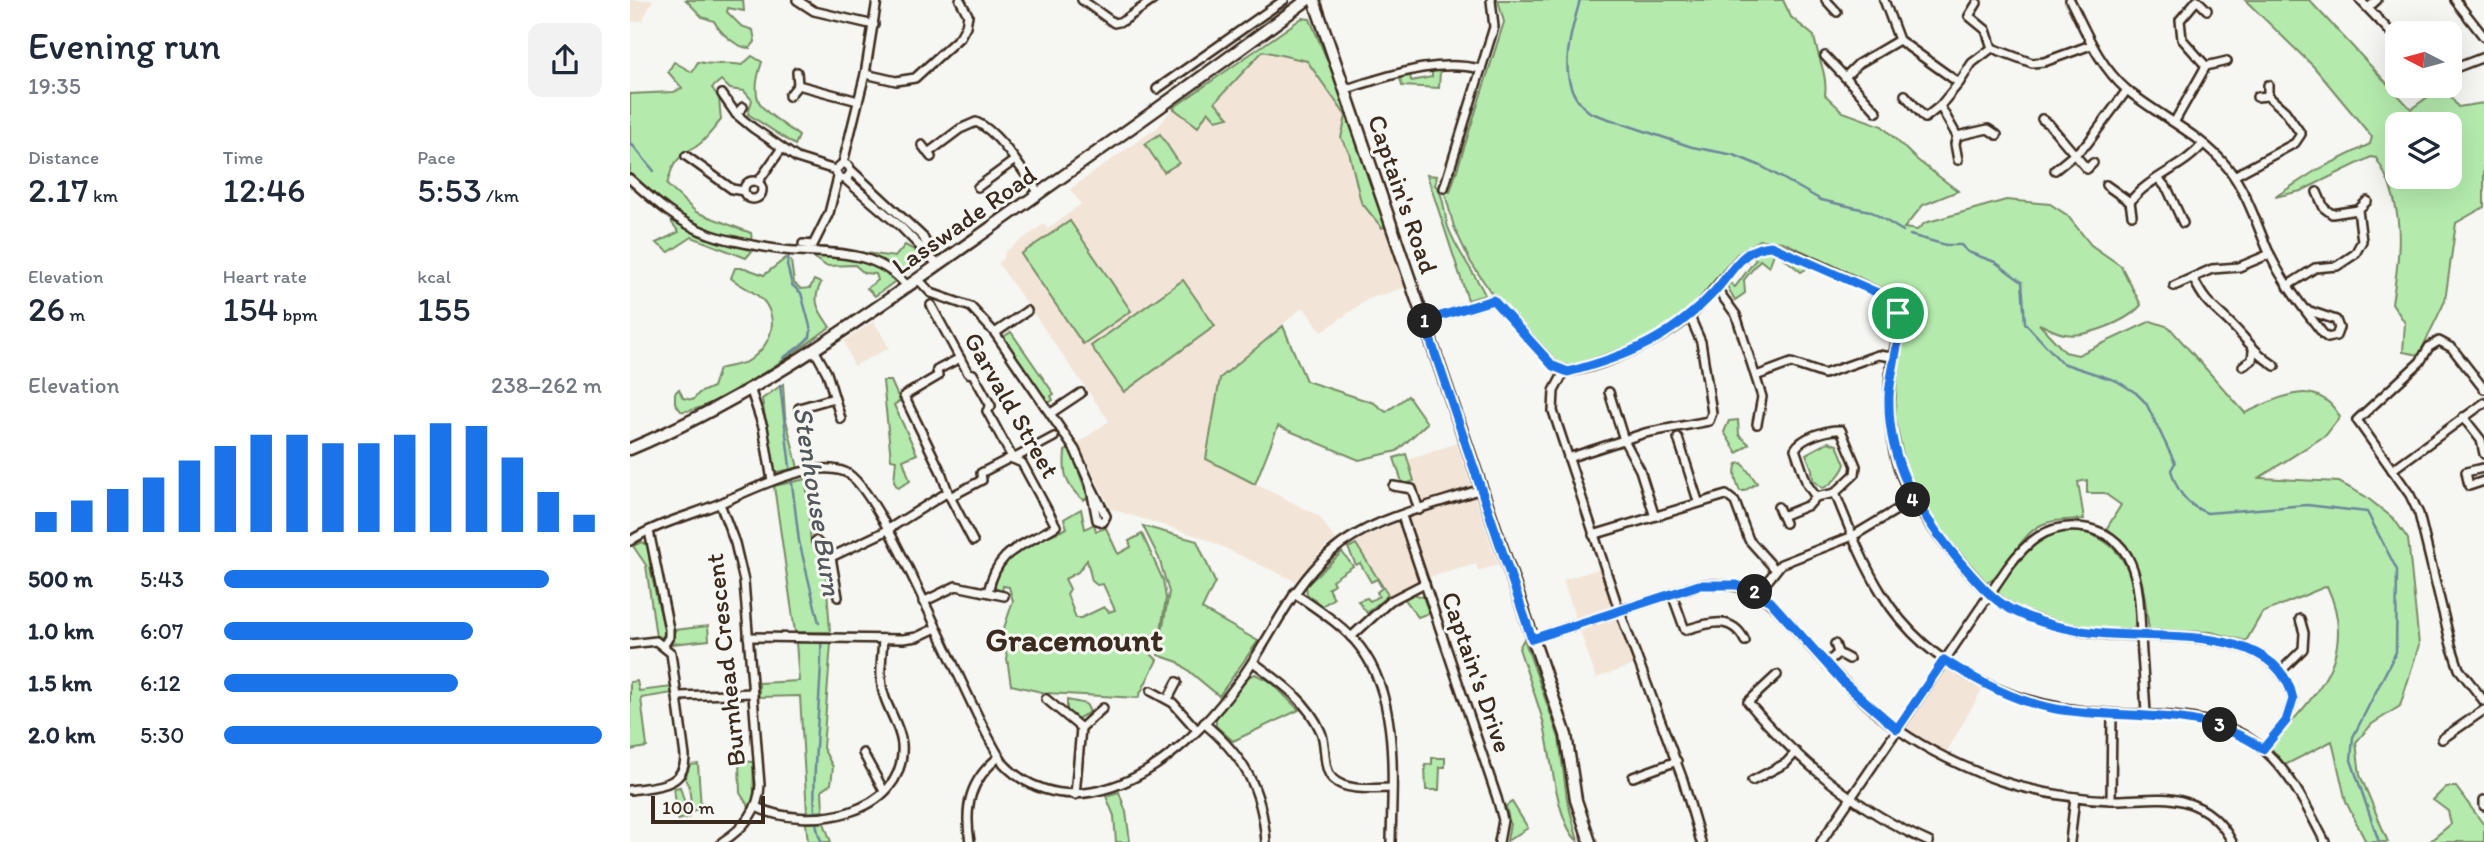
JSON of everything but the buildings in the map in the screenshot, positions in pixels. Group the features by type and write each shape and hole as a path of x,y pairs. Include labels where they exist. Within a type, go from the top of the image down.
{"main road":[{"name":"Lasswade Road","path":"630,449 751,391 815,351 918,279 936,261 1039,193 1307,0"},
{"name":"Captain's Road","path":"1314,0 1566,735 1576,800 1590,842"}],"street":[{"path":"797,0 814,11 874,25"},
{"path":"803,244 813,245 822,230 840,176 865,74 877,0"},
{"path":"865,74 896,81 915,78 964,32 968,15 960,0"},
{"path":"1082,0 1114,23 1123,21 1153,0"},
{"path":"1157,89 1284,0"},
{"path":"1443,185 1494,27 1490,0"},
{"path":"1826,0 1837,12"},
{"path":"1884,0 1899,40 1959,83"},
{"path":"2070,0 2091,45 2127,90 2175,121 2203,144 2234,176 2287,286 2330,344"},
{"path":"2206,66 2182,39 2179,27 2183,15 2197,0 2207,10"},
{"path":"2360,0 2385,26"},
{"path":"2368,8 2377,0"},
{"path":"2455,0 2484,37"},
{"path":"1977,3 1969,16 1986,30 1992,48"},
{"path":"1845,77 1858,64 1899,40"},
{"path":"1992,48 2032,62 2044,62 2091,45"},
{"path":"1905,95 1925,118 1940,106 1972,62 1992,48"},
{"path":"1825,56 1877,112"},
{"path":"2462,65 2484,57"},
{"path":"2175,121 2206,66 2227,61"},
{"path":"1346,89 1423,67 1457,65 1481,69"},
{"path":"789,96 798,85 797,72"},
{"path":"798,85 858,101"},
{"path":"2234,176 2299,139 2299,129 2268,96 2268,85"},
{"path":"2055,170 2087,144 2127,90"},
{"path":"722,94 736,114 782,148 814,166 840,176 936,261"},
{"path":"2257,97 2268,96"},
{"path":"1940,106 1957,135 1955,144 1958,160"},
{"path":"736,114 743,107"},
{"path":"2056,115 2046,121 2087,169 2093,163"},
{"path":"922,145 930,155 960,130 976,122 988,130 1015,160 1039,193"},
{"path":"1957,135 1987,129 1997,135"},
{"path":"2130,202 2191,158 2203,144"},
{"path":"758,182 782,148"},
{"path":"686,156 732,189 744,191 749,199 759,198 763,190 758,182"},
{"path":"978,187 1015,160"},
{"path":"843,163 923,237 936,261"},
{"path":"840,176 851,170"},
{"path":"630,179 651,199 710,235 784,250 859,256 883,265 907,286"},
{"path":"2159,179 2168,190 2183,223"},
{"path":"744,191 750,181 758,182"},
{"path":"2106,185 2130,202 2132,215"},
{"path":"2317,192 2324,208 2332,214 2358,210 2367,201"},
{"path":"2287,286 2315,268 2337,266 2355,254 2362,241 2358,210"},
{"path":"1424,321 1493,300 1553,366 1564,372 1645,346 1690,317 1748,252 1763,246 1779,247 1892,302 1899,320 1889,398 1895,454 1913,500 1940,538 1990,594 2008,608 2045,623 2096,633 2223,640 2249,650 2280,672 2291,690 2292,705 2286,721 2263,749"},
{"path":"2175,286 2212,270 2239,267 2270,254"},
{"path":"2193,278 2207,305 2231,324 2253,351 2275,366"},
{"path":"918,279 931,293 971,307 995,333 1075,450 1090,484"},
{"path":"1717,289 1735,315 1756,376 1762,402 1757,424"},
{"name":"Garvald Street","path":"931,305 960,358 991,406 987,411 1013,458 1022,463 1056,526 999,561 992,572 988,592"},
{"path":"2304,309 2336,320 2339,328 2336,336 2328,338 2323,335"},
{"path":"995,333 1027,311"},
{"path":"1568,458 1624,440 1706,423 1712,418 1701,342 1690,317"},
{"path":"2484,389 2452,348 2439,341 2428,347 2420,362 2357,420 2410,495 2422,523 2439,605 2459,669 2484,701"},
{"path":"815,351 827,373 841,419"},
{"path":"2243,366 2252,360 2253,351"},
{"path":"1756,376 1791,363 1819,374 1878,355 1893,357"},
{"path":"960,358 937,370 938,376 904,396 973,541"},
{"path":"1564,372 1552,403 1568,458 1593,535 1676,761 1701,842"},
{"path":"751,391 763,426 772,481"},
{"path":"1609,392 1624,440 1640,470 1654,514"},
{"path":"1051,413 1081,393"},
{"path":"799,408 834,398"},
{"path":"2392,470 2484,403"},
{"path":"2463,418 2481,440 2484,454"},
{"path":"1778,507 1783,520 1810,505 1816,497 1835,492 1856,471 1846,436 1837,429 1800,442 1795,449 1807,484 1816,497"},
{"path":"831,557 982,480 981,474 1054,437"},
{"path":"1678,438 1698,501"},
{"path":"630,541 772,481 831,469 852,476 866,492 888,530 999,757 1009,770 1026,782 1048,791 1075,795 1102,791 1131,780 1159,762 1197,730 1253,662 1304,578 1341,545 1402,516 1481,489"},
{"path":"2484,469 2466,472 2469,486 2484,481"},
{"path":"1393,486 1412,489 1419,510"},
{"path":"1835,492 1871,576 1893,610 1944,660 1997,690 2027,702 2058,709 2191,719 2244,735 2263,749 2294,784 2325,842"},
{"path":"1593,535 1721,495 1732,498 1747,537 1775,569"},
{"path":"1758,593 1775,569 1853,536 1913,500"},
{"name":"Burnhead Crescent","path":"720,504 739,556 760,785 756,807"},
{"name":"Captain's Drive","path":"1402,516 1497,798 1503,820 1499,842"},
{"path":"1821,842 1990,594 2032,540 2060,527 2089,529 2116,543 2133,566 2138,584 2147,715"},
{"path":"649,531 669,629 670,637 664,645"},
{"path":"816,541 831,557 838,597"},
{"path":"1351,636 1390,601 1425,583"},
{"path":"1532,639 1699,585 1719,583 1758,593 1777,607 1870,708 1897,729 1951,760 1992,778 2075,797 2111,800 2166,799 2184,802 2214,818 2232,842"},
{"path":"923,602 956,586 1004,596"},
{"path":"1294,593 1351,636 1370,663 1383,700 1390,747 1391,842"},
{"path":"1672,594 1685,630 1709,623 1725,622 1737,628 1745,641"},
{"path":"2280,672 2304,649 2304,633 2300,619"},
{"path":"748,637 883,639 917,637 936,628"},
{"path":"722,842 741,827 756,807 777,816 821,817 849,813 872,802 884,791 897,772 902,744 883,691 883,639"},
{"path":"630,644 652,640 664,645 673,659 680,696 685,756 681,776 668,784 630,790"},
{"path":"1835,644 1838,653 1849,659"},
{"path":"1827,663 1838,653"},
{"path":"1253,662 1287,689 1311,714 1325,743 1328,772 1335,781 1348,786 1392,788"},
{"path":"1777,675 1748,702 1796,752 1851,798 1929,842"},
{"path":"1168,699 1177,682"},
{"path":"1151,691 1168,699 1197,730"},
{"path":"680,696 752,693"},
{"path":"1046,699 1081,728"},
{"path":"1075,795 1081,728 1103,708"},
{"path":"2442,739 2484,710"},
{"path":"2111,800 2112,714"},
{"path":"1204,723 1230,746 1247,769 1262,812 1266,842"},
{"path":"1752,781 1786,763 1796,752"},
{"path":"863,753 884,791"},
{"path":"970,842 968,807 974,785 984,769 999,757"},
{"path":"1633,777 1676,761"},
{"path":"2070,842 2075,797"},
{"path":"2484,800 2484,806"}],"shaded area":[{"path":"630,0 653,0 642,21 630,22"},
{"path":"1284,30 1336,81 1407,287 1368,299 1322,332 1303,307 1220,378 1206,459 1319,516 1336,541 1326,546 1295,581 1201,537 1111,509 1078,443 1109,421 998,263 1004,258 1005,252 1044,224 1048,229 1081,204 1070,189 1158,127 1173,108"},
{"path":"874,321 889,348 854,366 844,341"},
{"path":"1457,443 1498,565 1478,571 1476,564 1416,581 1388,595 1354,541 1424,512 1408,460"},
{"path":"1602,568 1637,664 1596,678 1563,580"},
{"path":"1944,664 1984,686 1946,753 1903,727"}],"green space":[{"path":"686,0 743,0 744,11 728,8 727,12 741,26 753,30 755,42 750,48 734,43 714,21 702,17"},
{"path":"1498,0 1783,0 1791,17 1814,36 1824,73 1825,95 1843,112 1882,126 1916,159 1958,191 1923,205 1904,228 1917,230 1925,223 2006,200 2050,204 2067,215 2091,245 2121,266 2141,305 2117,322 2095,331 2074,335 2039,324 2065,352 2078,355 2151,321 2169,327 2245,413 2271,401 2296,394 2308,393 2330,404 2340,417 2326,435 2259,478 2339,482 2365,496 2394,519 2408,539 2419,645 2400,706 2372,724 2356,742 2360,775 2388,842 2366,842 2346,802 2332,741 2285,765 2269,746 2316,693 2335,655 2338,634 2336,611 2327,586 2262,613 2246,641 2211,632 2149,630 2140,574 2128,551 2107,528 2121,505 2104,493 2087,493 2087,480 2078,482 2084,519 2055,521 2039,526 2024,539 1997,574 1986,582 1933,522 1906,470 1895,418 1897,374 1906,320 1898,301 1886,290 1783,242 1760,240 1737,254 1694,306 1649,339 1572,366 1556,363 1494,297 1470,261 1454,227 1444,190 1450,192 1504,22"},
{"path":"2245,0 2309,0 2385,81 2385,98 2401,98 2411,109 2426,98 2452,98 2458,107 2484,103 2484,207 2456,223 2445,301 2419,355 2403,352 2405,323 2392,303 2398,265 2399,229 2391,189 2462,189 2462,112 2385,112 2385,174 2376,158 2371,157 2301,191 2275,197 2315,171 2370,144 2372,137 2314,67"},
{"path":"1302,18 1310,19 1336,81 1385,226 1382,228 1361,202 1349,152 1341,138 1346,116 1307,61 1263,51 1215,102 1229,117 1216,120 1208,111 1198,127 1173,108"},
{"path":"752,56 762,62 756,89 758,99 768,113 799,136 795,145 748,114 752,100 744,91 730,89 721,80 712,88 719,98 721,120 703,141 677,161 667,185 696,212 751,233 753,250 746,258 692,237 669,252 656,243 679,232 672,223 670,207 630,175 630,94 674,92 682,88 668,72 674,62 692,72 698,62 742,65"},
{"path":"1432,71 1440,71 1439,88 1402,86 1400,78 1410,75 1411,81 1432,77"},
{"path":"1160,134 1179,163 1164,172 1145,144"},
{"path":"1427,175 1437,176 1435,185 1442,198 1448,227 1485,295 1468,300"},
{"path":"1070,221 1131,311 1083,344 1021,254"},
{"path":"905,245 916,251 920,263 875,296 867,288 878,280 876,274 864,273 855,265 826,266 815,258 823,247 895,257"},
{"path":"1761,251 1775,251 1769,267 1760,260 1744,280 1745,293 1735,300 1727,286 1730,283 1735,287 1756,259 1751,256"},
{"path":"1775,251 1806,265 1806,269 1801,272"},
{"path":"786,258 791,261 794,283 801,289 810,288 814,280 821,283 817,301 830,327 734,391 694,409 681,411 675,403 675,393 679,389 683,398 693,400 699,393 713,387 719,369 750,360 770,335 772,320 766,304 731,278 735,268 745,268 764,275"},
{"path":"1183,280 1215,326 1124,392 1091,346"},
{"path":"1283,326 1306,381 1374,403 1386,412 1408,396 1427,423 1397,451 1359,460 1278,426 1255,484 1206,459 1220,378"},
{"path":"1011,332 1054,394 1051,396 1053,400 1047,404 1002,338"},
{"path":"883,381 891,381 900,401 894,405 917,454 903,460 910,481 898,488 894,482 896,460 891,459"},
{"path":"783,384 785,416 798,468 777,472 773,468 762,399"},
{"path":"1738,420 1739,435 1749,444 1737,453 1724,432 1729,421"},
{"path":"1828,442 1837,445 1845,464 1836,479 1822,488 1813,480 1806,454"},
{"path":"1071,449 1088,498 1083,500 1072,489 1065,472 1065,451"},
{"path":"1406,454 1414,481 1403,485 1394,458"},
{"path":"1742,463 1757,483 1740,491 1735,471 1737,464"},
{"path":"806,479 811,544 825,560 830,632 795,632 774,486"},
{"path":"1081,509 1085,529 1094,524 1096,531 1106,528 1118,554 1131,547 1129,541 1142,534 1163,580 1166,598 1160,637 1153,635 1147,650 1157,660 1138,698 1046,693 1011,685 1003,631 1013,601 1009,587 1003,586 1002,592 995,588 997,576 1002,565 1021,549 1067,528 1064,519","holes":["1087,560 1092,581 1097,585 1103,584 1115,610 1109,612 1104,607 1076,618 1067,594 1070,589 1065,579 1078,572"]},
{"path":"1143,526 1197,541 1215,582 1202,609 1258,641 1219,696 1178,662 1158,655 1169,592 1159,558"},
{"path":"2074,531 2088,534 2110,545 2125,564 2133,588 2136,616 2134,629 2102,630 2063,624 2026,611 1999,594 1998,590 2028,549 2047,537"},
{"path":"642,542 648,546 651,573 665,633 661,638 656,637 646,565 633,546"},
{"path":"1356,544 1388,595 1367,613 1358,601 1367,598 1370,601 1379,596 1377,592 1382,588 1377,579 1371,582 1360,563 1356,565 1348,548"},
{"path":"1342,552 1353,566 1332,580 1334,584 1328,588 1334,598 1322,606 1307,594 1306,586"},
{"path":"1413,594 1423,597 1429,613 1418,617 1404,598"},
{"path":"708,626 709,640 671,644 675,630"},
{"path":"1524,639 1559,738 1567,799 1578,841 1564,819 1559,803 1543,721 1519,648"},
{"path":"796,642 831,643 823,748 833,767 831,784 822,790 823,811 807,813 800,696 759,697 759,683 799,681"},
{"path":"1255,674 1271,682 1299,710 1233,741 1216,726 1216,717 1248,677"},
{"path":"637,681 639,691 672,687 673,693 641,698 647,747 630,750 630,682"},
{"path":"1067,700 1086,704 1090,712 1077,719 1067,711"},
{"path":"1432,758 1445,758 1445,767 1440,767 1439,790 1426,790 1425,765 1432,764"},
{"path":"739,761 753,762 754,797 750,809 740,793"},
{"path":"698,764 701,808 692,811 689,786 685,778 690,765"},
{"path":"680,787 689,817 678,820 674,788"},
{"path":"2446,787 2456,787 2484,825 2484,842 2429,842 2451,824 2448,811 2433,800"},
{"path":"1119,792 1126,812 1130,842 1116,842 1114,816 1106,796"},
{"path":"1512,802 1528,828 1507,841 1510,824 1506,806"},
{"path":"806,823 824,823 831,842 808,842"}],"waterway":[{"path":"1580,0 1569,45 1568,76 1579,102 1591,113 1692,147 1734,155 1761,166 1821,200 1870,211 1903,231"},
{"name":"Stenhouse Burn","path":"630,142 654,171"},
{"path":"1910,235 1946,245 1961,245 1968,252 1995,262 2022,282 2025,323 2062,363 2117,381 2146,403 2175,463 2171,470 2176,484 2183,496 2200,510 2207,513 2307,505 2367,512 2397,570 2396,652 2353,737 2351,760 2379,842"},
{"name":"Stenhouse Burn","path":"783,358 810,337 811,330 801,293 792,285 787,265 789,254"},
{"name":"Stenhouse Burn","path":"780,385 799,541 819,623"},
{"name":"Stenhouse Burn","path":"821,641 815,806 817,828 822,842"}],"district":[{"name":"Gracemount","path":"1074,639"}],"route":[{"path":"1771,246 1779,247 1886,297 1898,313 1899,327 1889,398 1895,454 1913,500 1940,538 1990,594 2008,608 2031,618 2060,627 2096,633 2223,640 2249,650 2280,672 2291,690 2293,699 2286,721 2263,749 2233,730 2191,719 2085,712 2042,706 1997,690 1944,660 1897,729 1843,682 1770,601 1737,585 1699,585 1532,639 1424,321 1493,300 1553,366 1568,372 1658,340 1690,317 1743,256 1757,247 1771,246"}]}
